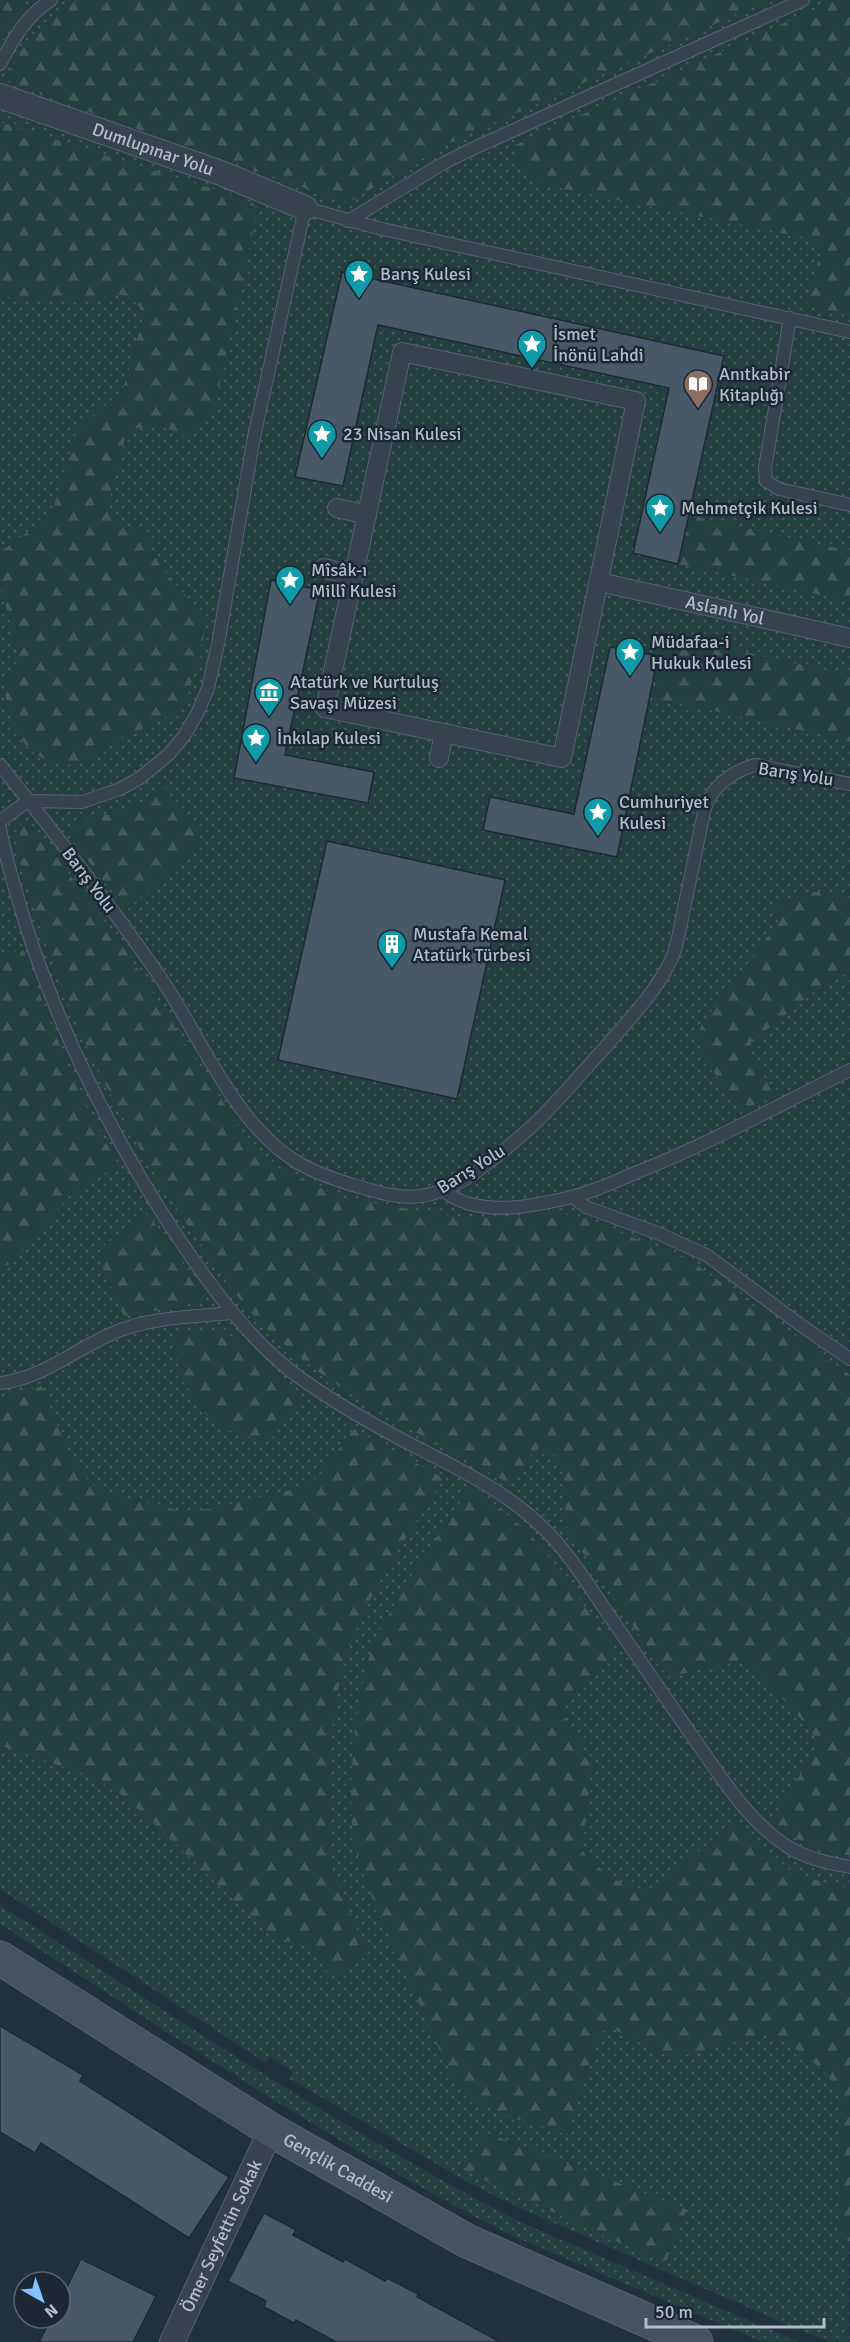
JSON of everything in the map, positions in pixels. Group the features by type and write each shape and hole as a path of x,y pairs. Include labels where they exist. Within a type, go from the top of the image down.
{"main road":[{"name":"Gençlik Caddesi","path":"0,1958 271,2130 467,2241 696,2342"}],"street":[{"name":"Dumlupınar Yolu","path":"0,96 221,173 305,208"},
{"path":"402,352 636,401 562,758 325,708 367,514 402,352"},
{"path":"337,508 367,514"},
{"path":"324,568 354,576"},
{"name":"Aslanlı Yol","path":"599,582 850,638"},
{"path":"439,758 444,733"},
{"name":"Ömer Seyfettin Sokak","path":"172,2342 271,2130"}],"lane":[{"path":"348,221 442,164 474,148 803,0"},
{"path":"0,64 18,32 42,2"},
{"path":"0,821 28,801 40,799 82,801 120,789 140,778 169,754 184,736 197,714 208,688 218,644 254,437 305,208 348,221 850,332"},
{"path":"790,318 765,468 766,481 779,489 850,505"},
{"name":"Barış Yolu","path":"0,765 160,976 220,1076 239,1104 270,1140 295,1161 311,1170 364,1188 414,1197 443,1190 470,1174 505,1149 540,1118 615,1035 660,979 675,949 705,808 715,789 742,770 755,765 850,784"},
{"path":"0,828 10,873 46,987 100,1106 152,1197 231,1312 278,1360 302,1379 396,1436 495,1488 537,1521 577,1569 741,1804 775,1838 793,1851 811,1858 850,1867"},
{"path":"443,1190 462,1203 494,1207 573,1197 666,1160 850,1070"},
{"path":"573,1197 586,1207 660,1234 708,1256 850,1359"},
{"path":"0,1383 30,1376 90,1343 142,1323 231,1312"}],"green space":[{"path":"0,0 850,0 849,2342 832,2342 797,2329 520,2208 471,2184 290,2079 293,2072 270,2057 266,2063 0,1889"},
{"path":"0,0 23,0 26,6 16,17 0,44"},
{"path":"79,0 769,0 447,144 349,202 13,85 7,79 18,54 26,43 56,15"},
{"path":"835,0 850,0 850,316 806,306 821,251 818,243 812,239 539,184 519,163 511,147"},
{"path":"0,122 245,199 254,204 257,212 213,414 182,436 167,429 143,427 125,437 110,500 111,517 115,523 122,527 146,528 158,561 170,579 195,606 203,622 205,632 187,698 176,718 160,719 95,756 76,764 57,764 37,755 21,738 8,706 4,682 18,658 0,580 0,552 52,513 74,438 84,423 112,400 124,386 143,318 143,310 130,298 118,294 76,303 0,296"},
{"path":"689,515 850,551 850,601 678,564"},
{"path":"661,634 850,675 850,741 650,697"},
{"path":"165,788 200,840 198,846 127,910 74,843 72,835 79,820 115,813 136,805"},
{"path":"22,824 29,825 40,835 123,946 240,1129 266,1158 283,1171 344,1198 451,1216 496,1218 549,1212 584,1218 691,1261 850,1375 850,1856 808,1844 789,1834 771,1820 815,1752 817,1741 810,1729 752,1665 742,1660 668,1677 568,1531 562,1470 558,1460 551,1452 540,1447 530,1456 515,1477 505,1481 378,1411 317,1371 262,1324 244,1305 166,1192 135,1140 93,1060 60,981 21,866 16,837"},
{"path":"811,892 850,899 850,972 824,984 751,1042 752,1053 774,1096 741,1113 704,1056 698,1040 699,1031 703,1022 776,926 779,919 775,904"},
{"path":"24,951 78,1088 119,1165 70,1195 10,1264 3,1266 0,1265 0,952"},
{"path":"148,1214 204,1295 201,1300 194,1303 124,1317 100,1260 100,1251 109,1240"},
{"path":"208,1331 231,1336 240,1342 302,1397 273,1437 257,1438 224,1428 207,1415 191,1392 177,1362 175,1334"},
{"path":"42,1386 67,1447 84,1475 94,1486 106,1493 182,1511 210,1509 303,1487 318,1477 354,1429 443,1478 390,1563 366,1608 347,1654 339,1684 330,1760 329,1840 333,1862 348,1909 369,1955 331,1977 307,1947 270,1935 118,1792 89,1776 0,1745 0,1399"},
{"path":"470,1487 523,1527 545,1551 619,1654 576,1689 565,1706 564,1713 592,1766 582,1850 594,1864 610,1876 643,1892 654,1886 736,1822 767,1854 790,1870 819,1881 850,1888 850,2241 833,2235 839,2216 842,2102 836,2087 829,2078 813,2062 784,2042 766,2035 677,2057 651,2049 608,2028 600,2033 567,2135 505,2115 482,2104 463,2088 442,2056 363,1875 353,1833 352,1774 359,1698 373,1646 399,1595"},
{"path":"0,1905 256,2070 386,2149 453,2186 520,2222 799,2342 763,2342 515,2237 448,2202 318,2127 0,1924"},
{"path":"485,2132 687,2209 665,2264 465,2171"}],"building":[{"path":"342,272 724,356 678,564 633,553 669,388 378,325 343,486 295,477"},
{"name":"Atatürk ve Kurtuluş Savaşı Müzesi","path":"271,580 320,590 285,755 374,772 368,803 234,778"},
{"path":"610,647 658,656 617,857 483,830 490,797 574,814"},
{"name":"Mustafa Kemal Atatürk Türbesi","path":"327,841 505,880 457,1099 278,1060"},
{"path":"0,2026 83,2075 80,2081 229,2177 189,2238 41,2143 35,2153 0,2132"},
{"path":"264,2213 296,2230 293,2235 343,2262 345,2259 385,2281 387,2278 418,2294 417,2297 500,2342 336,2342 296,2320 294,2323 264,2307 266,2301 228,2281"},
{"path":"81,2259 156,2296 133,2342 39,2342 45,2330 72,2330 72,2277"}],"place":[{"name":"Barış Kulesi","path":"359,300"},
{"name":"İsmet İnönü Lahdi","path":"532,370"},
{"name":"Anıtkabir Kitaplığı","path":"698,410"},
{"name":"23 Nisan Kulesi","path":"322,460"},
{"name":"Mehmetçik Kulesi","path":"660,534"},
{"name":"Mîsâk-ı Millî Kulesi","path":"290,606"},
{"name":"Müdafaa-i Hukuk Kulesi","path":"630,678"},
{"name":"Atatürk ve Kurtuluş Savaşı Müzesi","path":"269,718"},
{"name":"İnkılap Kulesi","path":"256,764"},
{"name":"Cumhuriyet Kulesi","path":"598,838"},
{"name":"Mustafa Kemal Atatürk Türbesi","path":"392,970"}]}
